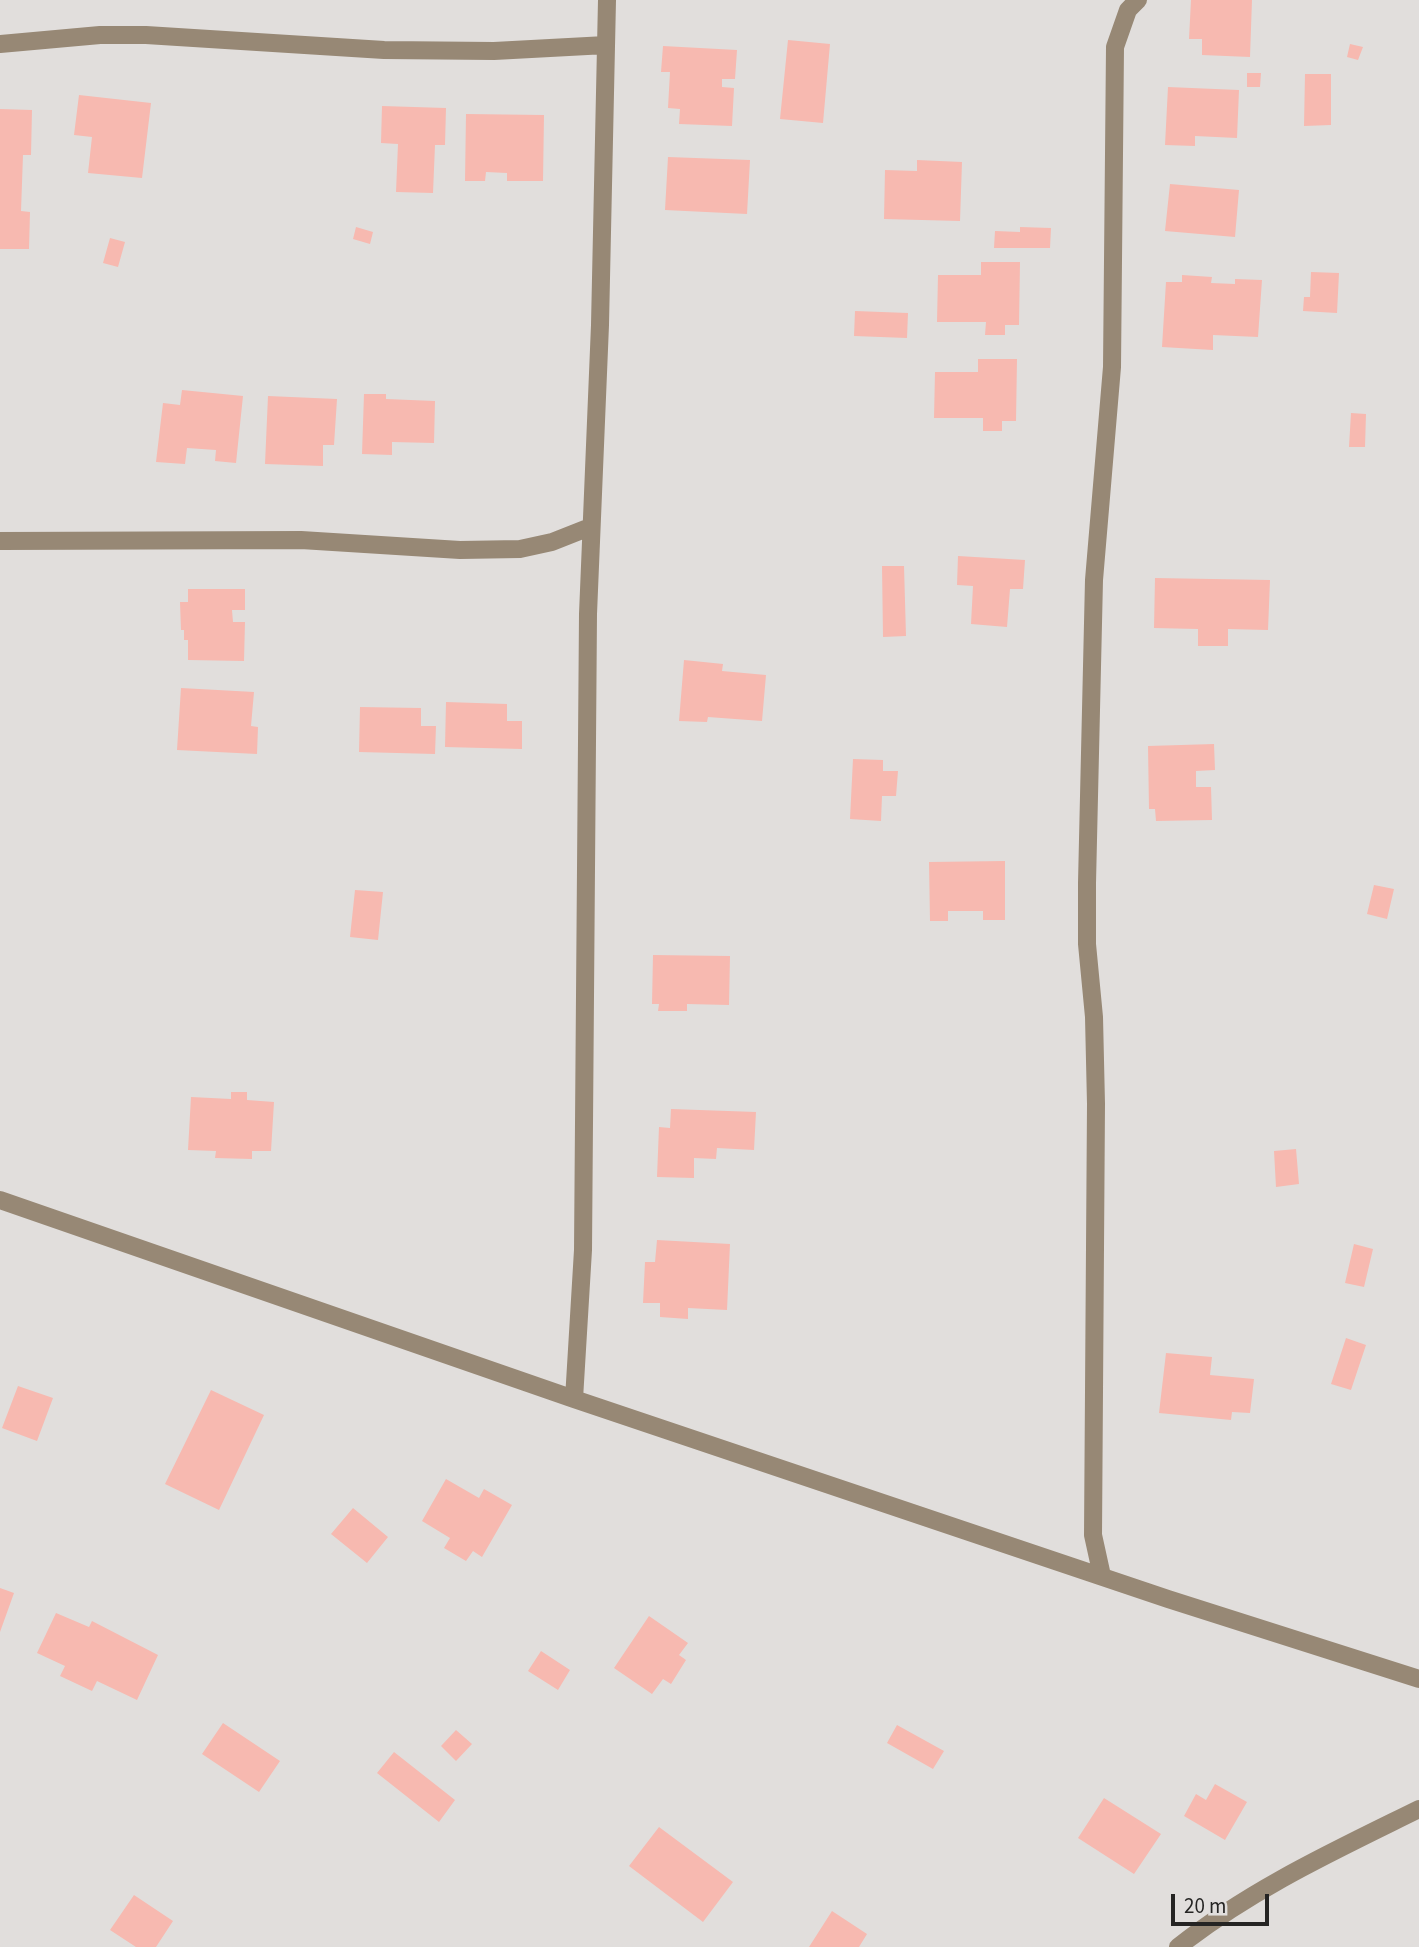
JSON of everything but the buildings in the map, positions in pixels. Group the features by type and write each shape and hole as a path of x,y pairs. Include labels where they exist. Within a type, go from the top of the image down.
{"street":[{"path":"574,1399 583,1250 590,527 600,325 607,0"},
{"path":"1102,1576 1093,1535 1096,1104 1094,1017 1087,944 1094,594 1112,366 1115,47 1128,10 1138,0"},
{"path":"0,44 74,37 146,35 384,50 494,51 606,44"},
{"path":"0,541 301,540 460,550 520,549 552,542 590,527"},
{"path":"0,1200 574,1399 1419,1679"},
{"path":"1178,1947 1205,1926 1299,1869 1419,1809"}]}
